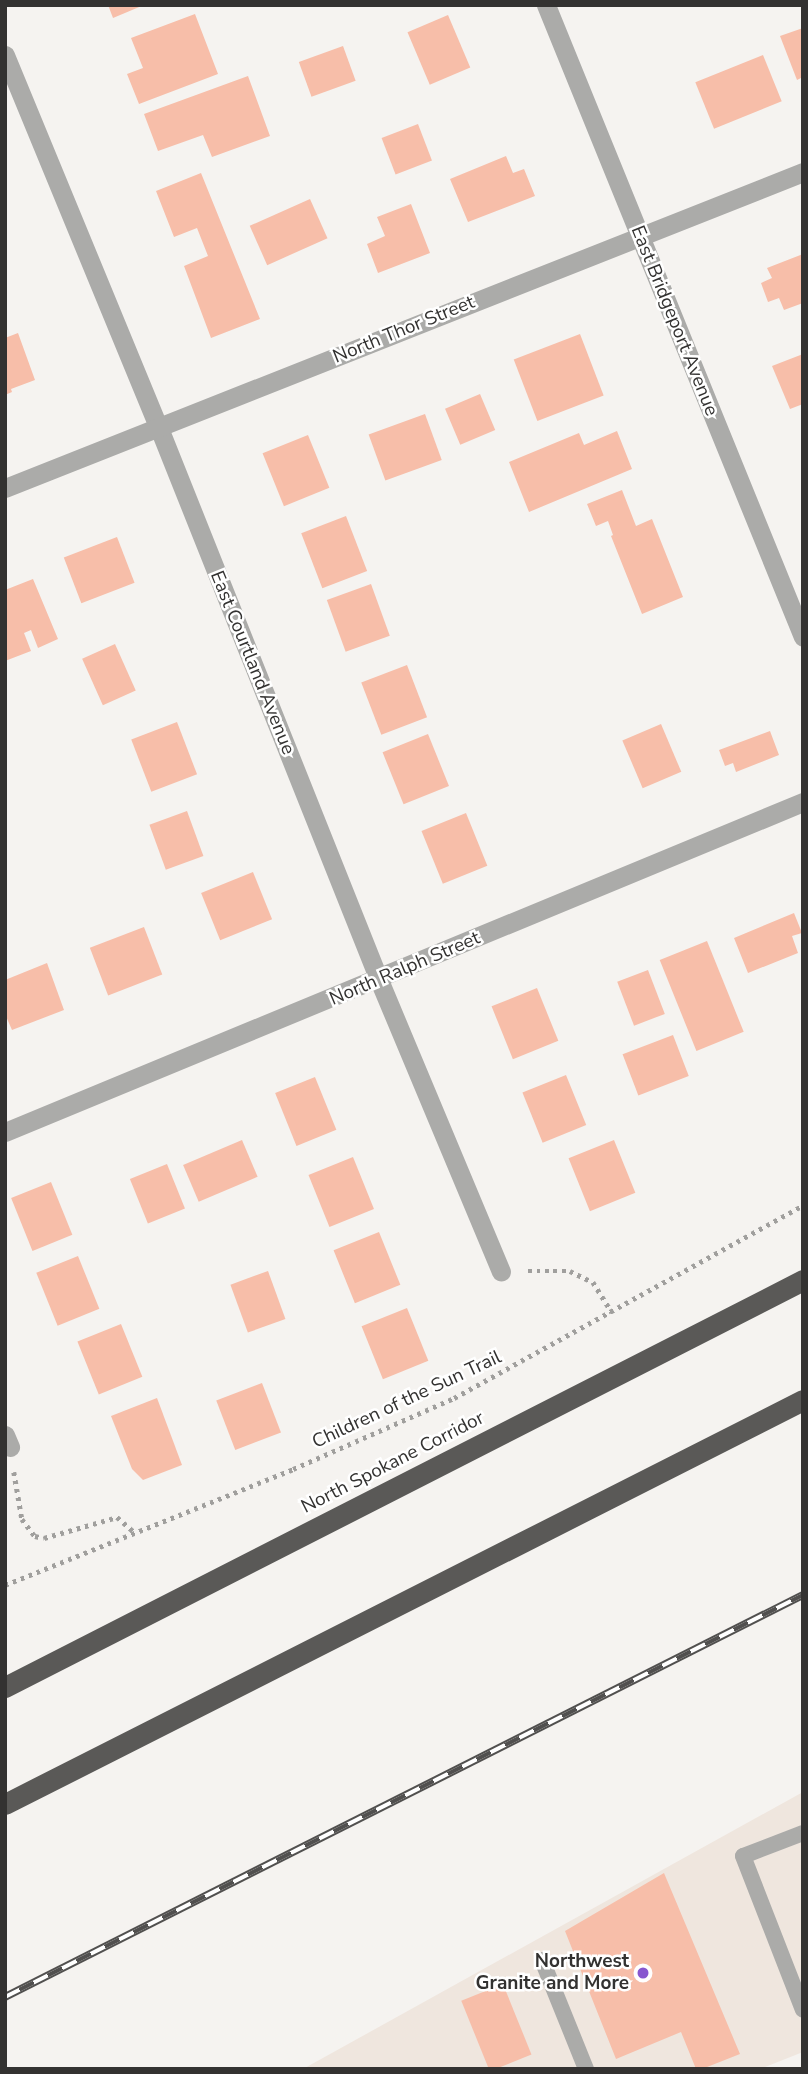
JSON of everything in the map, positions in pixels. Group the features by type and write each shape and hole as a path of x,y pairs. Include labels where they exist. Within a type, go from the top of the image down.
{"highway":[{"name":"North Spokane Corridor","path":"5,1687 803,1280"},
{"path":"5,1804 803,1399"}],"street":[{"name":"East Bridgeport Avenue","path":"546,5 803,638"},
{"name":"East Courtland Avenue","path":"5,55 159,428 379,980 501,1271"},
{"name":"North Thor Street","path":"5,488 803,172"},
{"name":"North Ralph Street","path":"5,1132 803,803"}],"lane":[{"path":"803,1833 743,1856 803,2010"},
{"path":"542,1960 586,2069"}],"path":[{"name":"Children of the Sun Trail","path":"5,1585 293,1469 454,1398 803,1205"},
{"path":"501,1271 570,1271 593,1282 612,1313"},
{"path":"8,1441 22,1519 35,1536 44,1538 117,1517 134,1532"}],"shaded area":[{"path":"803,1792 803,2052 760,2069 303,2069"}],"building":[{"path":"108,5 144,5 113,18"},
{"path":"195,14 218,74 139,104 127,74 143,68 131,38"},
{"path":"448,15 470,67 430,85 407,32"},
{"path":"803,28 803,77 797,80 780,36"},
{"path":"343,46 356,81 311,97 299,62"},
{"path":"763,55 782,101 714,129 695,82"},
{"path":"248,76 270,136 212,157 203,135 158,151 144,114"},
{"path":"418,124 432,160 396,174 382,138"},
{"path":"506,156 513,173 524,169 535,196 468,222 450,179"},
{"path":"201,173 260,319 211,338 184,266 208,256 197,228 174,237 156,191"},
{"path":"310,199 327,238 267,265 250,226"},
{"path":"411,204 430,253 378,273 367,244 385,236 377,217"},
{"path":"803,254 803,303 784,310 779,298 768,302 761,283 772,278 767,268"},
{"path":"18,333 35,380 11,389 12,392 5,395 5,338"},
{"path":"580,334 604,396 537,421 514,359"},
{"path":"803,354 803,404 790,409 772,366"},
{"path":"480,394 495,430 460,445 445,409"},
{"path":"425,414 442,460 385,481 369,435"},
{"path":"617,431 632,469 529,512 509,462 579,433 584,445"},
{"path":"308,435 329,488 284,506 263,453"},
{"path":"622,490 636,526 652,519 683,597 642,614 611,536 613,535 608,521 596,526 587,504"},
{"path":"346,516 367,571 322,588 301,533"},
{"path":"117,537 135,583 81,603 64,557"},
{"path":"33,579 58,639 38,648 31,630 24,633 31,651 5,661 5,590"},
{"path":"371,584 390,636 346,652 327,600"},
{"path":"115,644 136,691 103,705 82,659"},
{"path":"407,665 427,717 381,735 361,683"},
{"path":"177,722 197,774 151,792 131,740"},
{"path":"661,724 681,772 643,788 622,740"},
{"path":"770,731 779,755 736,772 733,763 725,766 719,750"},
{"path":"428,734 449,786 404,804 383,752"},
{"path":"187,811 203,856 166,870 149,825"},
{"path":"466,813 487,866 443,884 421,831"},
{"path":"253,872 272,919 220,940 201,893"},
{"path":"794,913 802,933 792,936 798,953 748,973 734,938"},
{"path":"144,927 162,975 108,995 90,948"},
{"path":"707,941 744,1032 696,1051 660,960"},
{"path":"47,963 64,1010 12,1030 5,1014 5,980"},
{"path":"648,970 665,1014 634,1026 617,982"},
{"path":"537,988 558,1041 513,1059 492,1006"},
{"path":"673,1035 689,1076 638,1095 623,1054"},
{"path":"566,1075 586,1125 543,1143 522,1093"},
{"path":"315,1077 336,1130 296,1146 275,1093"},
{"path":"242,1140 258,1177 199,1202 183,1165"},
{"path":"614,1140 635,1193 590,1211 569,1158"},
{"path":"353,1157 374,1209 329,1227 308,1175"},
{"path":"167,1164 185,1209 148,1223 130,1179"},
{"path":"51,1182 72,1235 32,1251 11,1198"},
{"path":"379,1232 400,1285 355,1303 334,1250"},
{"path":"78,1256 99,1309 58,1326 36,1273"},
{"path":"268,1271 285,1319 248,1333 230,1285"},
{"path":"407,1308 428,1361 383,1379 362,1326"},
{"path":"121,1324 142,1377 99,1394 77,1342"},
{"path":"262,1383 281,1432 235,1450 216,1401"},
{"path":"157,1398 182,1465 143,1480 132,1469 111,1416"},
{"name":"Northwest Granite and More","path":"664,1873 740,2054 702,2069 696,2069 681,2032 616,2059 565,1931"},
{"path":"503,1984 531,2054 495,2069 489,2069 461,2001"}],"railway":[{"path":"5,1997 803,1595"}],"place":[{"name":"Northwest Granite and More","path":"643,1973"}]}
